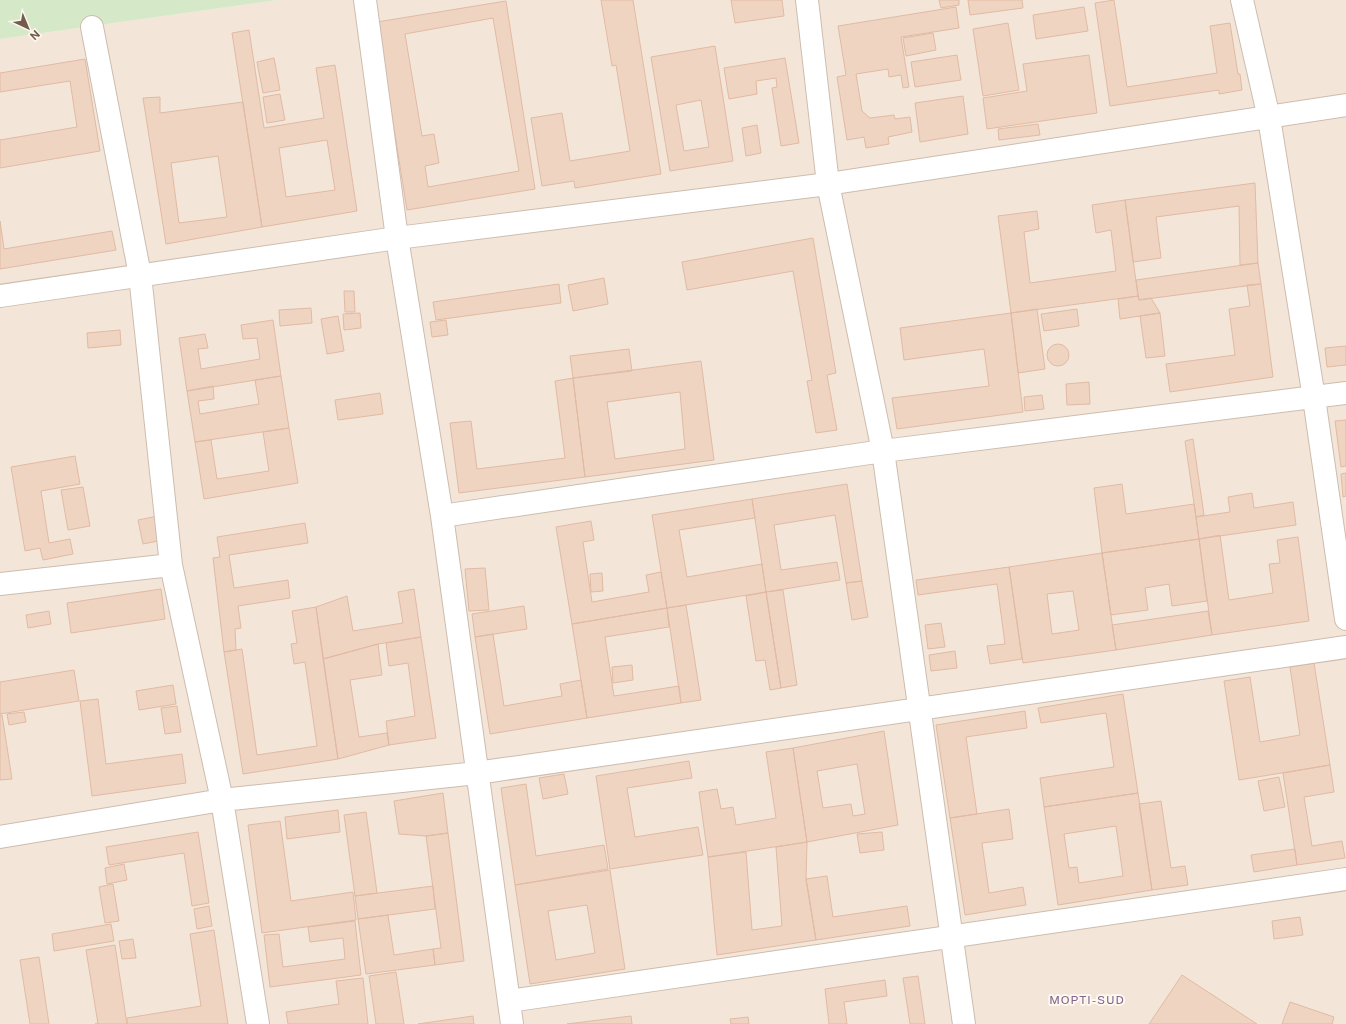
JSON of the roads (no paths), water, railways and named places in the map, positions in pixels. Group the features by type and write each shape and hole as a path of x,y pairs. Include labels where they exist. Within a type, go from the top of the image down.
{"street":[{"path":"365,0 397,238 442,516 512,1024"},
{"path":"807,0 828,184 883,451 964,1024"},
{"path":"1242,0 1269,118 1314,398 1346,619"},
{"path":"92,27 140,275 171,565 222,800 258,1024"},
{"path":"0,296 397,238 828,184 1269,118 1346,105"},
{"path":"442,516 883,451 1346,393"},
{"path":"0,584 171,565"},
{"path":"0,837 222,800 477,773 1346,647"},
{"path":"509,1001 1346,879"}],"district":[{"name":"MOPTI-SUD","path":"1087,1000"}]}
